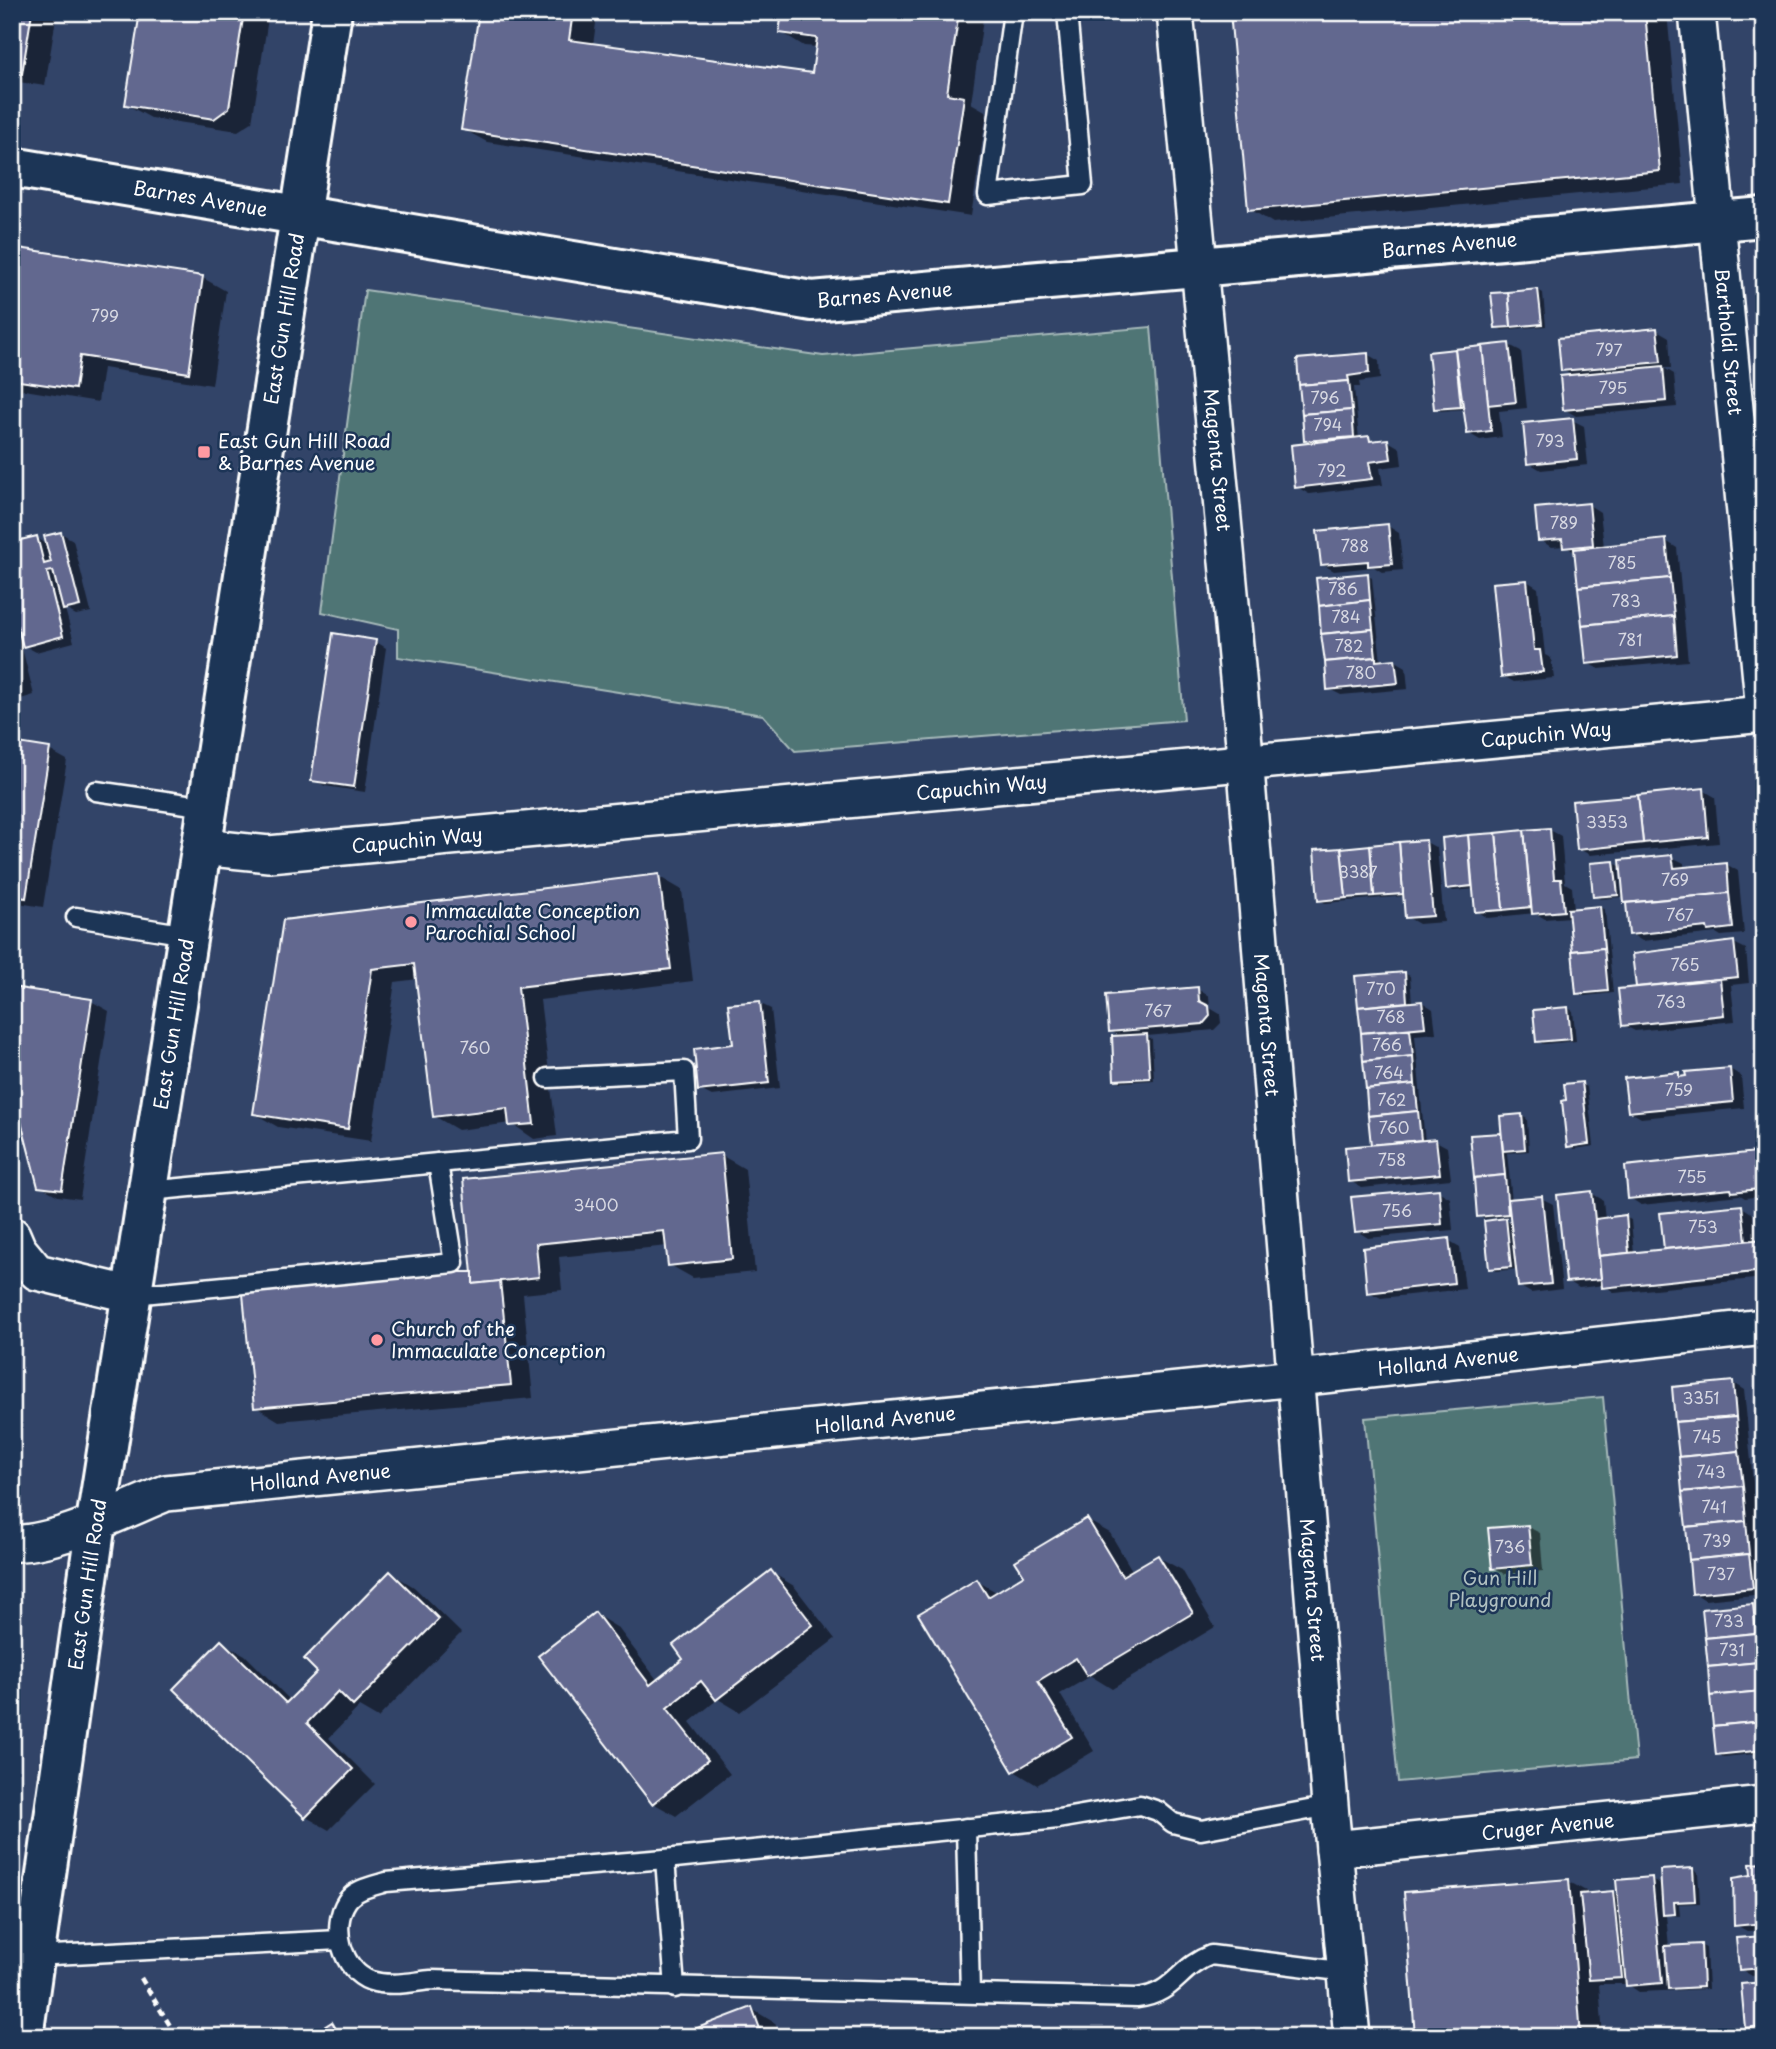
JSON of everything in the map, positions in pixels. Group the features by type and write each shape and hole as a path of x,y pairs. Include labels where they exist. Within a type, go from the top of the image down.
{"main road":[{"name":"East Gun Hill Road","path":"23,2037 96,1522 332,12"},
{"name":"Barnes Avenue","path":"12,167 812,301 1764,218"}],"street":[{"name":"Magenta Street","path":"1175,12 1245,764 1330,1806 1352,2037"},
{"name":"Bartholdi Street","path":"1697,12 1764,713"},
{"name":"Capuchin Way","path":"201,847 269,854 1764,713"},
{"path":"12,1234 18,1249 37,1272 133,1295"},
{"name":"Holland Avenue","path":"12,1544 26,1544 96,1522 166,1493 1296,1378 1764,1327"},
{"name":"Cruger Avenue","path":"1334,1849 1764,1804"}],"lane":[{"path":"1013,12 988,195 1083,185 1067,12"},
{"path":"96,791 207,807"},
{"path":"76,917 187,935"},
{"path":"149,1191 688,1139 684,1070 548,1079"},
{"path":"133,1295 454,1263 438,1163"},
{"path":"1330,1806 1213,1830 1189,1829 1173,1823 1158,1811 1140,1805 1058,1819 665,1859 386,1882 361,1890 347,1901 341,1919 339,1940 345,1957 355,1969 368,1980 390,1984 431,1980 1155,1996 1167,1989 1192,1964 1211,1955 1347,1972"},
{"path":"966,1828 970,1993"},
{"path":"665,1859 675,1987"},
{"path":"34,1956 339,1940"}],"path":[{"path":"124,1951 177,2037"}],"green space":[{"path":"365,290 823,356 1151,327 1184,720 795,751 763,715 398,657 398,629 322,612"},
{"name":"Gun Hill Playground","path":"1603,1397 1636,1760 1398,1782 1365,1418"}],"building":[{"path":"12,12 32,12 22,74 12,72"},
{"path":"140,12 244,12 229,108 214,119 125,105"},
{"path":"479,12 573,12 569,40 812,73 817,38 779,33 782,12 959,12 947,94 964,97 948,204 461,130"},
{"path":"1230,12 1645,12 1660,171 1248,210"},
{"path":"12,247 203,276 189,373 80,356 75,389 12,380"},
{"path":"1538,289 1542,324 1511,327 1508,292"},
{"path":"1508,292 1511,327 1495,328 1491,293"},
{"path":"1657,328 1661,362 1561,371 1558,338"},
{"path":"1509,343 1516,402 1488,405 1482,346"},
{"path":"1482,346 1491,431 1467,434 1455,349"},
{"path":"1455,349 1461,407 1434,409 1428,352"},
{"path":"1368,353 1369,373 1348,376 1349,381 1299,385 1297,359"},
{"path":"1663,366 1666,401 1563,410 1560,376"},
{"path":"1349,381 1352,410 1302,414 1299,385"},
{"path":"1352,410 1354,437 1304,441 1302,414"},
{"path":"1573,418 1577,459 1527,464 1523,423"},
{"path":"1369,436 1370,441 1388,439 1391,459 1369,462 1372,479 1295,488 1291,445"},
{"path":"1589,503 1593,545 1563,548 1562,539 1538,541 1535,508"},
{"path":"1388,524 1392,564 1368,566 1368,561 1321,565 1317,531"},
{"path":"61,532 80,606 63,610 53,571 47,572 63,636 23,647 12,606 12,542 37,536 44,564 51,562 44,536"},
{"path":"1666,539 1670,578 1578,587 1574,549"},
{"path":"1368,573 1370,600 1319,606 1316,578"},
{"path":"1670,578 1674,616 1582,625 1578,587"},
{"path":"1527,580 1534,650 1540,650 1543,672 1501,677 1492,583"},
{"path":"1370,600 1373,629 1321,634 1319,606"},
{"path":"1674,616 1677,655 1586,664 1582,625"},
{"path":"1373,629 1376,657 1325,662 1321,634"},
{"path":"333,633 376,640 354,787 311,781"},
{"path":"1376,657 1376,661 1395,659 1398,683 1327,690 1325,662"},
{"path":"12,742 50,748 26,898 12,896"},
{"path":"1704,788 1708,837 1643,843 1638,795"},
{"path":"1638,795 1643,843 1577,850 1572,801"},
{"path":"1550,828 1554,879 1561,879 1564,911 1532,914 1524,830"},
{"path":"1524,830 1531,907 1503,910 1496,833"},
{"path":"1496,833 1503,910 1475,912 1468,835"},
{"path":"1468,835 1472,886 1446,889 1442,838"},
{"path":"1426,840 1433,916 1405,918 1399,842"},
{"path":"1399,842 1403,894 1374,896 1370,845"},
{"path":"1370,845 1374,896 1346,898 1341,848"},
{"path":"1341,848 1346,898 1318,901 1314,850"},
{"path":"1672,855 1674,868 1727,863 1729,893 1624,903 1620,860"},
{"path":"1614,861 1618,895 1593,897 1590,863"},
{"path":"659,874 671,969 518,987 534,1124 509,1126 507,1108 433,1117 414,964 372,969 348,1129 253,1114 283,920"},
{"path":"1729,893 1733,928 1708,931 1707,927 1629,935 1626,903"},
{"path":"1600,906 1604,948 1572,951 1568,909"},
{"path":"1734,941 1738,977 1636,987 1632,954"},
{"path":"1604,948 1608,991 1576,994 1572,951"},
{"path":"1405,972 1407,1002 1358,1007 1355,976"},
{"path":"1720,979 1724,1015 1622,1026 1618,989"},
{"path":"12,987 92,999 62,1190 38,1187 12,1087"},
{"path":"1198,987 1199,1001 1209,1006 1210,1016 1203,1024 1109,1032 1106,995"},
{"path":"760,1001 769,1083 698,1091 694,1049 733,1044 728,1004"},
{"path":"1422,1001 1425,1027 1361,1033 1358,1007"},
{"path":"1568,1007 1571,1039 1536,1042 1533,1010"},
{"path":"1410,1029 1413,1056 1363,1061 1361,1033"},
{"path":"1147,1034 1150,1078 1114,1080 1112,1036"},
{"path":"1413,1056 1415,1084 1366,1089 1363,1061"},
{"path":"1730,1068 1733,1102 1628,1112 1624,1078 1679,1072 1679,1077 1686,1076 1685,1072"},
{"path":"1582,1082 1589,1144 1567,1147 1562,1101 1566,1100 1564,1084"},
{"path":"1415,1084 1418,1111 1368,1116 1366,1089"},
{"path":"1418,1111 1421,1140 1371,1145 1368,1116"},
{"path":"1522,1114 1525,1149 1503,1151 1500,1116"},
{"path":"1501,1133 1505,1175 1474,1178 1470,1135"},
{"path":"1436,1139 1440,1174 1348,1182 1345,1147"},
{"path":"1756,1152 1759,1189 1732,1192 1731,1189 1628,1199 1625,1166"},
{"path":"722,1153 732,1259 668,1266 664,1231 536,1244 539,1277 473,1284 463,1179"},
{"path":"1505,1175 1508,1214 1477,1217 1474,1178"},
{"path":"1439,1189 1442,1224 1355,1232 1351,1197"},
{"path":"1592,1191 1601,1279 1566,1282 1557,1195"},
{"path":"1542,1196 1551,1284 1518,1287 1508,1199"},
{"path":"1742,1205 1746,1241 1664,1249 1660,1213"},
{"path":"1626,1215 1629,1253 1599,1256 1595,1219"},
{"path":"1506,1218 1511,1267 1489,1269 1484,1221"},
{"path":"1449,1238 1454,1283 1367,1293 1363,1248"},
{"path":"1763,1239 1764,1271 1602,1288 1599,1256"},
{"name":"Church of the Immaculate Conception","path":"473,1272 473,1284 500,1281 511,1385 254,1408 243,1294"},
{"path":"1733,1381 1736,1417 1675,1422 1672,1387"},
{"path":"1736,1417 1739,1451 1679,1457 1675,1422"},
{"path":"1739,1451 1743,1486 1682,1492 1679,1457"},
{"path":"1743,1486 1746,1521 1686,1527 1682,1492"},
{"path":"1087,1518 1122,1576 1158,1555 1193,1613 1087,1676 1076,1658 1038,1681 1072,1737 1013,1772 918,1614 977,1579 988,1597 1024,1575 1015,1561"},
{"path":"1746,1521 1749,1554 1689,1560 1686,1527"},
{"path":"1528,1525 1532,1565 1492,1569 1488,1528"},
{"path":"1749,1554 1753,1588 1692,1594 1689,1560"},
{"path":"771,1570 813,1625 716,1700 701,1681 667,1708 708,1760 652,1804 538,1656 595,1612 650,1685 683,1659 673,1645"},
{"path":"390,1571 439,1619 353,1706 338,1691 307,1723 353,1769 305,1818 173,1689 221,1640 286,1703 317,1672 304,1659"},
{"path":"1753,1604 1756,1633 1705,1638 1702,1609"},
{"path":"1756,1633 1759,1662 1708,1667 1705,1638"},
{"path":"1759,1662 1762,1691 1710,1696 1708,1667"},
{"path":"1762,1691 1764,1721 1713,1726 1710,1696"},
{"path":"1764,1721 1764,1750 1716,1755 1713,1726"},
{"path":"1764,1863 1764,1923 1734,1926 1733,1878 1751,1875 1750,1864"},
{"path":"1693,1868 1695,1901 1674,1902 1675,1914 1663,1915 1660,1870"},
{"path":"1652,1877 1662,1983 1626,1986 1616,1880"},
{"path":"1569,1879 1581,2037 1415,2037 1404,1892"},
{"path":"1613,1891 1622,1978 1589,1980 1580,1894"},
{"path":"1764,1936 1764,1968 1739,1970 1736,1938"},
{"path":"1701,1944 1703,1987 1668,1989 1665,1946"},
{"path":"1764,1982 1764,2026 1745,2028 1741,1984"},
{"path":"752,2007 763,2037 691,2037 689,2031"},
{"path":"332,2022 341,2037 308,2037"}],"place":[{"name":"East Gun Hill Road & Barnes Avenue","path":"204,452"},
{"name":"Immaculate Conception Parochial School","path":"411,922"},
{"name":"Church of the Immaculate Conception","path":"377,1340"}]}
